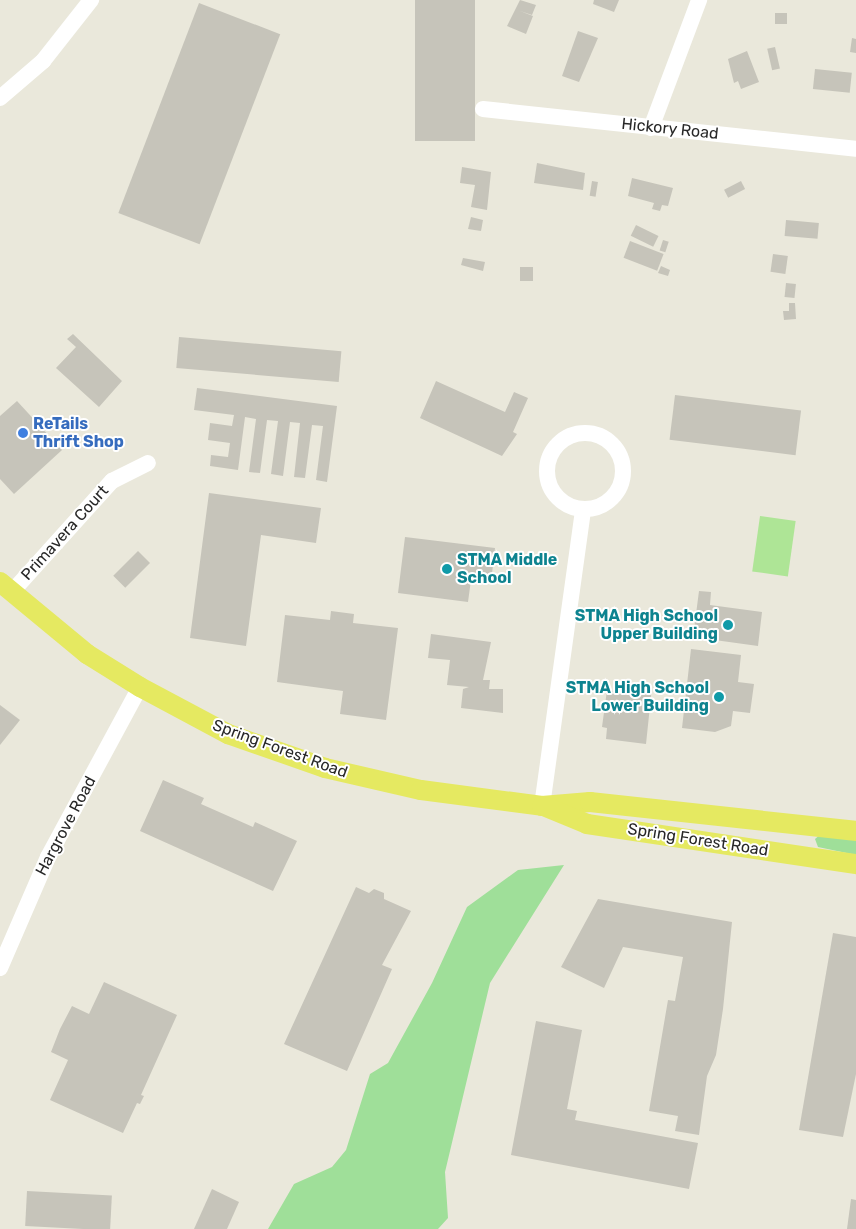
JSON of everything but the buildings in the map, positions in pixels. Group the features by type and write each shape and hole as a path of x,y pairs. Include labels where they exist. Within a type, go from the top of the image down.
{"main road":[{"name":"Spring Forest Road","path":"5,588 87,654 140,687 228,734 325,768 421,790 542,806 590,802 856,830"},
{"name":"Spring Forest Road","path":"542,806 587,824 856,864"}],"street":[{"path":"0,98 43,61 91,0"},
{"path":"651,128 700,0"},
{"name":"Hickory Road","path":"483,109 856,149"},
{"path":"593,434 615,446 621,457 623,476 617,494 608,503 583,510 560,500 552,491 547,467 558,445 568,437 593,434"},
{"name":"Primavera Court","path":"5,588 112,481 148,463"},
{"path":"542,806 583,510"},
{"name":"Hargrove Road","path":"0,968 48,857 140,687"}],"green space":[{"path":"760,516 796,521 788,576 752,571"},
{"path":"821,834 856,837 856,855 818,847 815,839"},
{"path":"564,865 490,983 445,1172 448,1218 438,1229 268,1229 294,1184 332,1167 346,1150 370,1074 388,1063 432,983 467,907 518,870"}],"place":[{"name":"ReTails Thrift Shop","path":"23,433"},
{"name":"STMA Middle School","path":"447,569"},
{"name":"STMA High School Upper Building","path":"728,625"},
{"name":"STMA High School Lower Building","path":"719,697"}]}
